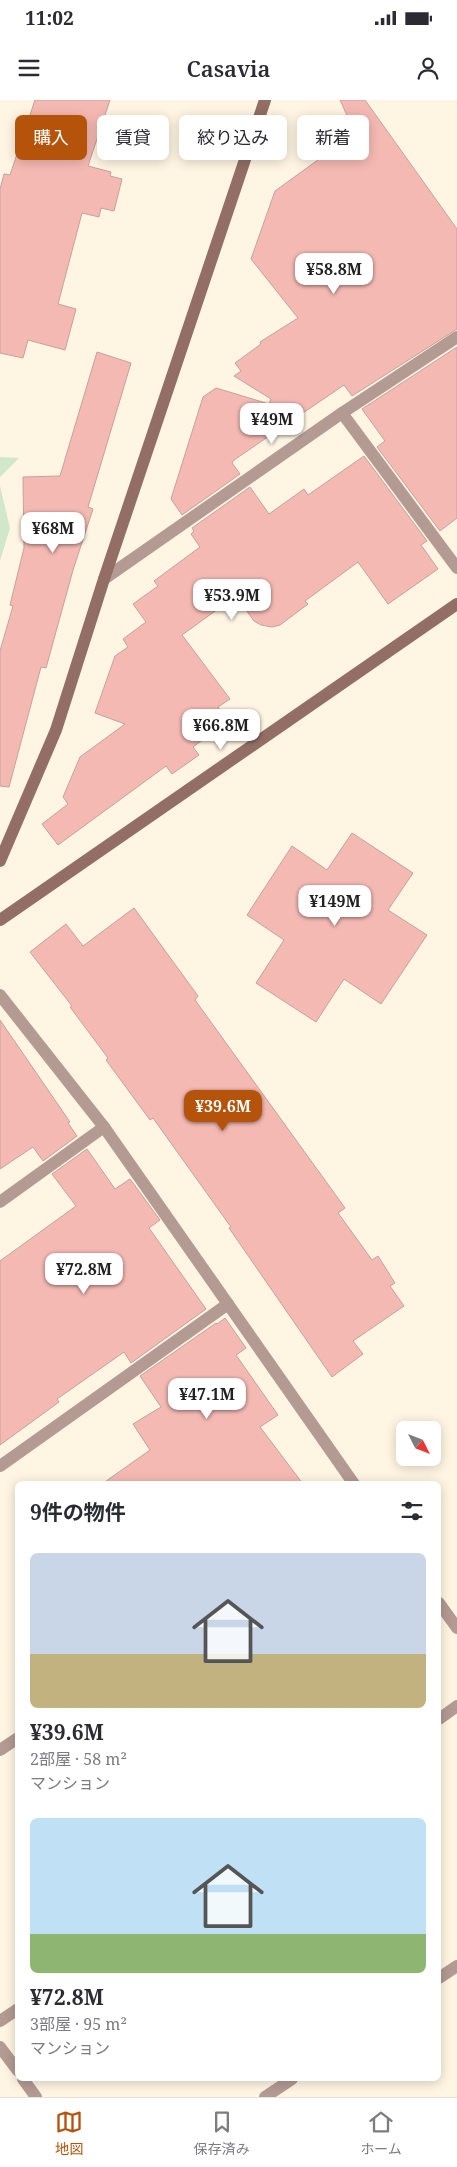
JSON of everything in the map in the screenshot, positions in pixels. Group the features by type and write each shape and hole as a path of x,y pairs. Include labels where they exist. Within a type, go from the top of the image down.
{"street":[{"path":"0,861 56,730 104,579 265,100"},
{"path":"104,579 342,413 457,337"},
{"path":"342,413 457,568"},
{"path":"0,920 457,604"},
{"path":"0,995 104,1127 352,1481"},
{"path":"0,1202 104,1127"},
{"path":"0,1466 228,1304"},
{"path":"441,1606 457,1628"},
{"path":"441,1718 457,1706"},
{"path":"0,1750 15,1740"},
{"path":"441,1977 457,1966"},
{"path":"0,2021 15,2011"},
{"path":"0,2048 15,2067"},
{"path":"24,2081 36,2097"},
{"path":"265,2097 289,2081"}],"green space":[{"path":"0,457 19,458 0,477"},
{"path":"0,486 10,528 0,561"}],"building":[{"path":"35,100 110,100 105,115 97,115 97,139 88,166 111,172 110,176 122,179 114,211 101,208 99,217 82,213 58,304 76,309 65,350 28,340 23,358 0,353 0,189 4,174 10,175 15,160 87,160 87,115 30,115"},
{"path":"340,100 365,100 457,229 457,329 352,396 344,385 234,460 232,463 240,474 182,515 171,499 203,397 216,388 269,404 271,399 234,376 241,371 235,363 261,344 260,342 298,318 251,259 275,191 318,160 369,160 369,115 347,115"},
{"path":"457,347 457,518 440,531 377,447 385,441 362,409"},
{"path":"97,352 131,363 88,507 93,509 73,570 46,668 41,667 9,787 0,786 0,651 13,606 10,605 24,548 23,477 60,476"},
{"path":"364,456 427,541 421,545 438,569 388,604 358,562 305,601 308,604 280,625 272,627 261,625 254,621 236,596 182,635 230,699 218,707 228,721 193,747 199,755 172,774 166,766 58,845 42,824 68,804 63,797 80,757 125,724 95,713 115,656 128,647 123,639 146,622 133,604 158,586 154,581 200,547 191,534 194,531 192,528 250,487 269,514 304,489 308,495"},
{"path":"352,833 413,873 388,910 427,935 381,1004 344,979 316,1022 256,983 284,940 247,915 292,846 327,870"},
{"path":"134,908 198,996 195,1000 345,1208 338,1213 372,1260 378,1256 395,1283 390,1286 404,1306 353,1341 363,1354 332,1377 229,1228 231,1227 153,1118 150,1120 106,1060 108,1058 70,1007 72,1006 30,952 66,924 83,946"},
{"path":"0,1020 70,1122 68,1123 77,1136 43,1161 33,1147 0,1169"},
{"path":"87,1149 115,1189 130,1179 160,1220 149,1228 206,1309 131,1363 124,1352 57,1399 59,1402 0,1445 0,1261 76,1206 52,1174"},
{"path":"225,1318 246,1348 236,1355 278,1415 260,1427 301,1481 106,1481 150,1450 133,1424 161,1407 140,1376"}]}
